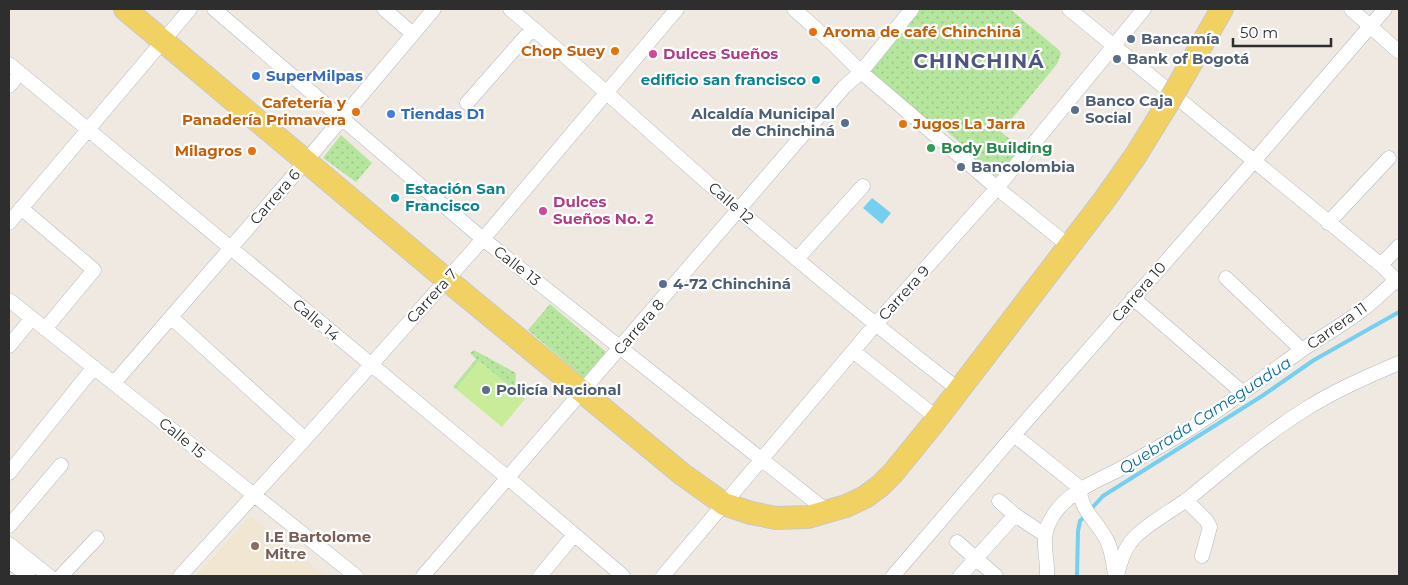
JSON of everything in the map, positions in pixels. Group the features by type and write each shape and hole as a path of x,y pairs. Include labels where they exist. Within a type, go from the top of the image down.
{"main road":[{"path":"125,9 447,280 682,474 724,504 751,513 776,518 808,517 828,512 858,500 880,486 893,473 1070,246 1136,155 1222,9"}],"street":[{"path":"9,223 190,9"},
{"name":"Calle 13","path":"214,9 483,239 828,512"},
{"path":"384,9 413,34"},
{"name":"Carrera 6","path":"114,383 172,318 434,9"},
{"name":"Calle 12","path":"510,9 607,92 739,210 875,325 959,390"},
{"name":"Carrera 7","path":"180,576 483,239 677,9"},
{"path":"794,9 831,42 860,72 997,188 1070,246"},
{"name":"Carrera 8","path":"423,576 844,86 860,72 912,9"},
{"path":"1069,9 1398,282"},
{"name":"Carrera 9","path":"663,576 875,325 997,188 1144,9"},
{"path":"1351,9 1399,52"},
{"name":"Carrera 10","path":"901,574 1014,435 1385,9"},
{"path":"468,104 533,28"},
{"path":"9,86 14,68"},
{"name":"Calle 14","path":"14,68 508,478 623,576"},
{"path":"1328,223 1389,158"},
{"path":"797,259 863,186"},
{"path":"21,208 94,270 45,329"},
{"path":"1381,266 1399,246"},
{"path":"1226,278 1302,350"},
{"name":"Carrera 11","path":"1047,576 1045,535 1053,516 1063,503 1080,494 1098,480 1190,429 1362,310 1398,282"},
{"path":"1133,298 1242,393"},
{"name":"Calle 15","path":"9,300 356,576"},
{"path":"9,346 32,318"},
{"path":"172,318 305,439"},
{"path":"853,351 937,418"},
{"path":"1116,576 1124,553 1136,535 1186,500 1261,441 1303,411 1361,379 1399,364"},
{"path":"9,473 94,368"},
{"path":"1014,435 1080,494 1091,517 1106,538 1111,550 1116,576"},
{"path":"9,526 61,465"},
{"path":"1186,500 1206,520 1210,527 1202,556"},
{"path":"999,501 1015,515 1045,535"},
{"path":"960,576 1015,515"},
{"path":"540,576 574,535"},
{"path":"61,576 97,538"},
{"path":"957,542 996,576"},
{"path":"9,544 49,576"},
{"path":"9,561 28,576"}],"shaded area":[{"name":"I.E Bartolome Mitre","path":"250,516 325,576 196,576"}],"green space":[{"path":"917,9 1010,9 1059,50 1061,54 1057,64 1001,132 1021,148 1000,175 992,176 963,155 965,147 945,130 935,133 871,76 871,69"},
{"path":"341,135 372,163 356,182 323,158"},
{"path":"550,304 606,352 584,378 528,330"},
{"path":"474,350 516,373 515,387 519,392 517,393 479,361 456,389 453,387 476,359 470,353"},
{"path":"479,361 525,399 502,427 456,389"}],"water":[{"path":"872,198 891,213 882,224 863,208"}],"waterway":[{"name":"Quebrada Cameguadua","path":"1090,510 1103,496 1262,396 1314,360 1399,312"},
{"name":"Quebrada Cameguadua","path":"1077,576 1078,531 1080,521 1086,515"}],"place":[{"name":"Aroma de café Chinchiná","path":"813,32"},
{"name":"Bancamía","path":"1131,39"},
{"name":"Chop Suey","path":"615,51"},
{"name":"Dulces Sueños","path":"653,54"},
{"name":"Bank of Bogotá","path":"1117,59"},
{"name":"SuperMilpas","path":"256,76"},
{"name":"edificio san francisco","path":"816,80"},
{"name":"Banco Caja Social","path":"1075,110"},
{"name":"Cafetería y Panadería Primavera","path":"356,112"},
{"name":"Tiendas D1","path":"391,114"},
{"name":"Alcaldía Municipal de Chinchiná","path":"845,123"},
{"name":"Jugos La Jarra","path":"903,124"},
{"name":"Body Building","path":"931,148"},
{"name":"Milagros","path":"252,151"},
{"name":"Bancolombia","path":"961,167"},
{"name":"Estación San Francisco","path":"395,198"},
{"name":"Dulces Sueños No. 2","path":"543,211"},
{"name":"4-72 Chinchiná","path":"663,284"},
{"name":"Policía Nacional","path":"486,390"},
{"name":"I.E Bartolome Mitre","path":"255,546"}],"district":[{"name":"CHINCHINÁ","path":"979,61"}]}
